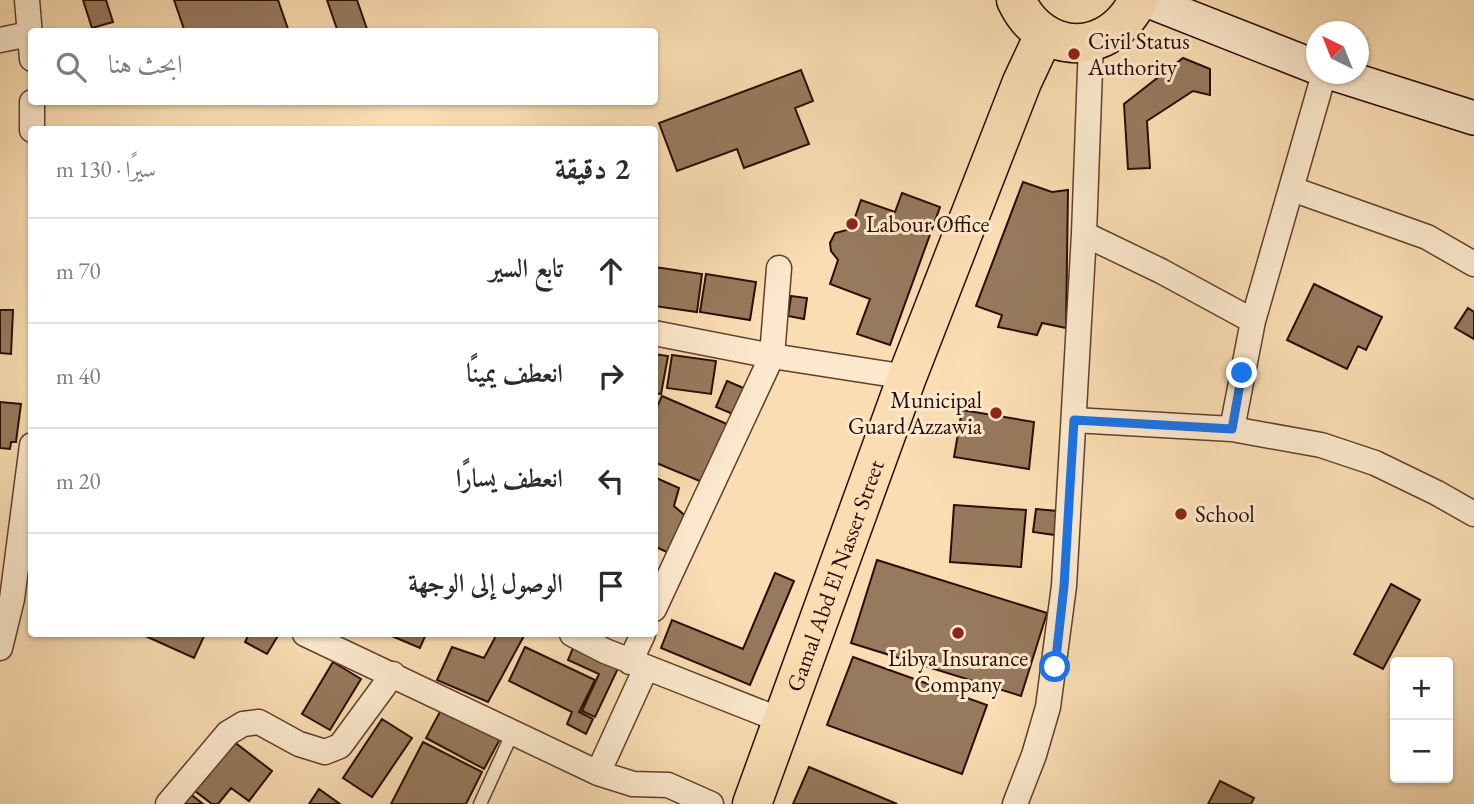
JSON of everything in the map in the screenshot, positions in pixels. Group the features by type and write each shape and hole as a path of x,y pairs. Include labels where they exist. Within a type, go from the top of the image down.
{"main road":[{"path":"1016,0 1023,14 1044,34 1059,41 1075,43 1091,42 1107,36 1121,26 1138,0"},
{"name":"Gamal Abd El Nasser Street","path":"751,804 907,377 1017,94 1044,34"}],"street":[{"path":"26,0 29,28"},
{"path":"1146,0 1306,63"},
{"path":"0,40 28,33"},
{"path":"1015,804 1048,707 1064,586 1084,234 1091,42"},
{"path":"1232,429 1253,321 1321,84"},
{"path":"1367,84 1474,118"},
{"path":"32,105 32,126"},
{"path":"1292,190 1427,237 1474,264"},
{"path":"1084,234 1161,271 1253,321"},
{"path":"658,600 772,356 779,268"},
{"path":"658,334 772,356 907,377"},
{"path":"1074,420 1232,429 1321,445 1375,463 1474,514"},
{"path":"0,648 6,598 27,510"},
{"path":"312,637 598,773 633,784 668,785 711,804"},
{"path":"578,637 638,665 783,721"},
{"path":"598,773 638,665 643,637"},
{"path":"168,804 228,733 243,724 259,722 299,744 325,752 340,746 393,674"}],"lane":[{"path":"480,804 512,734"}],"building":[{"path":"83,0 106,0 113,22 92,28"},
{"path":"174,0 278,0 288,28 184,28"},
{"path":"327,0 357,0 367,28 337,28"},
{"path":"1183,58 1210,69 1210,95 1193,91 1147,121 1150,168 1128,169 1124,104"},
{"path":"801,70 813,101 795,108 809,144 744,168 737,149 677,171 659,123"},
{"path":"1023,182 1052,192 1068,190 1066,328 1042,323 1037,335 998,327 1002,315 976,306"},
{"path":"902,193 940,207 890,345 857,334 870,299 830,284 838,260 831,251 830,243 835,233 851,229 861,200 895,212"},
{"path":"658,267 702,274 697,312 658,307"},
{"path":"706,274 756,282 750,320 700,312"},
{"path":"1314,284 1382,317 1366,350 1358,346 1347,369 1287,340"},
{"path":"791,296 807,298 804,319 788,316"},
{"path":"1468,308 1474,312 1474,339 1455,328"},
{"path":"0,310 13,310 11,354 0,353"},
{"path":"658,355 668,356 661,394 658,394"},
{"path":"672,355 716,361 711,394 667,388"},
{"path":"727,381 746,389 735,415 716,407"},
{"path":"662,396 727,424 702,482 658,464 658,404"},
{"path":"0,402 21,404 16,442 11,442 10,449 0,448"},
{"path":"962,410 1034,422 1029,469 954,457"},
{"path":"658,479 679,488 674,506 689,519 673,555 658,548"},
{"path":"954,505 1026,510 1021,567 950,562"},
{"path":"1036,509 1057,511 1055,535 1033,532"},
{"path":"877,560 1047,613 1021,696 851,643"},
{"path":"775,573 794,581 750,685 661,648 672,620 743,649"},
{"path":"1391,584 1420,600 1383,669 1354,654"},
{"path":"148,637 204,637 194,658"},
{"path":"248,637 277,637 267,654 245,642"},
{"path":"394,637 425,637 420,648"},
{"path":"495,637 523,637 488,702 437,680 452,647 484,658"},
{"path":"576,641 621,662 595,717 582,711 599,674 568,660"},
{"path":"525,647 595,680 579,712 593,719 586,734 567,724 572,712 509,681"},
{"path":"853,657 987,705 962,774 827,725"},
{"path":"333,662 361,679 330,730 302,714"},
{"path":"442,708 500,739 484,769 426,738"},
{"path":"382,719 412,738 372,797 343,778"},
{"path":"233,741 272,771 249,801 231,788 218,804 212,804 195,791"},
{"path":"423,742 482,772 466,804 391,804"},
{"path":"809,767 897,804 793,804"},
{"path":"1220,781 1254,798 1251,804 1208,804"},
{"path":"319,789 340,804 309,804"},
{"path":"188,792 203,804 178,804"}],"place":[{"name":"Civil Status Authority","path":"1074,54"},
{"name":"Labour Office","path":"852,224"},
{"name":"Municipal Guard Azzawia","path":"996,413"},
{"name":"School","path":"1181,514"},
{"name":"Libya Insurance Company","path":"958,633"}],"route":[{"path":"1055,667 1064,586 1074,420 1232,429 1242,373"}]}
